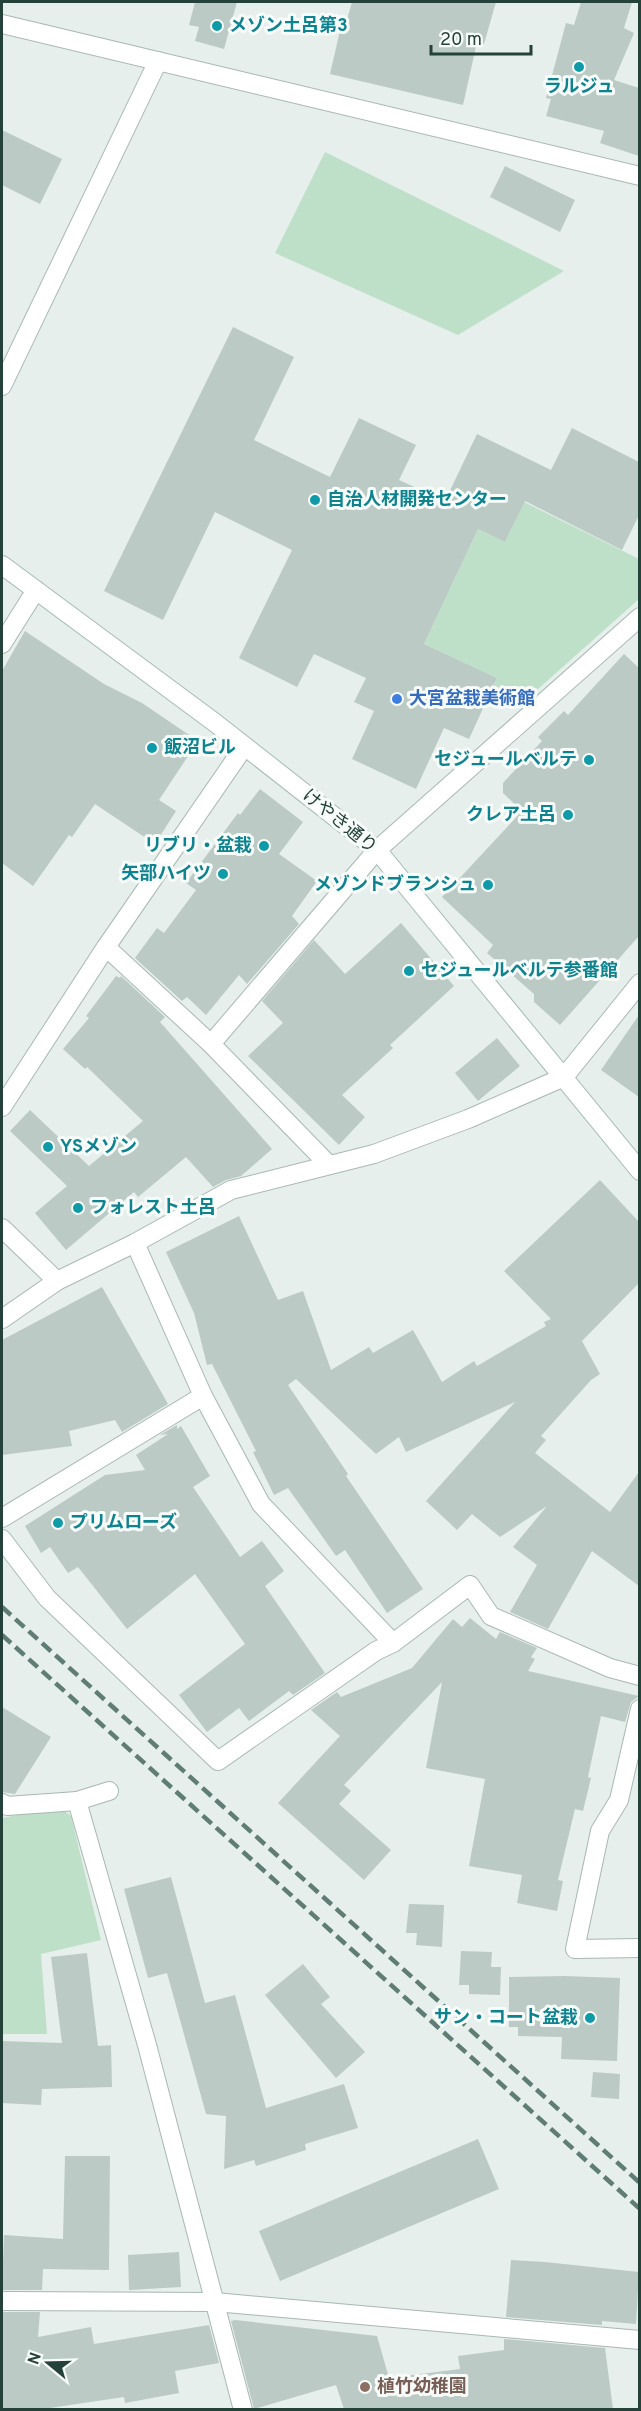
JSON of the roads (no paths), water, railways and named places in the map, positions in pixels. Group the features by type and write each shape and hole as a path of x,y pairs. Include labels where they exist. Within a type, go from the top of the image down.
{"street":[{"path":"2,24 639,176"},
{"path":"2,386 158,61"},
{"name":"けやき通り","path":"2,565 214,722 376,850 639,1171"},
{"path":"2,644 36,590"},
{"path":"211,1044 376,850 637,623"},
{"path":"2,1107 106,947 244,747"},
{"path":"106,947 211,1044 329,1165"},
{"path":"2,1319 57,1281 135,1243 231,1190 374,1154 468,1119 564,1077 639,983"},
{"path":"2,1228 57,1281"},
{"path":"135,1243 203,1396 261,1504 393,1643"},
{"path":"2,1518 203,1396"},
{"path":"2,1539 48,1598 218,1761 376,1651 393,1643 470,1586 491,1616 610,1668 639,1676"},
{"path":"639,1709 619,1800 600,1831 575,1948 639,1948"},
{"path":"2,1803 7,1806 77,1801 109,1791"},
{"path":"77,1801 147,2045 243,2409"},
{"path":"2,2301 215,2302 639,2340"}],"railway":[{"path":"2,1607 640,2183"},
{"path":"2,1635 640,2209"}],"place":[{"name":"メゾン土呂第3","path":"217,26"},
{"name":"ラルジュ","path":"579,67"},
{"name":"自治人材開発センター","path":"315,500"},
{"name":"大宮盆栽美術館","path":"397,699"},
{"name":"飯沼ビル","path":"152,748"},
{"name":"セジュールベルテ","path":"589,760"},
{"name":"クレア土呂","path":"568,815"},
{"name":"リブリ・盆栽","path":"264,846"},
{"name":"矢部ハイツ","path":"223,874"},
{"name":"メゾンドブランシュ","path":"488,885"},
{"name":"セジュールベルテ参番館","path":"409,971"},
{"name":"YSメゾン","path":"48,1147"},
{"name":"フォレスト土呂","path":"78,1208"},
{"name":"プリムローズ","path":"58,1523"},
{"name":"サン・コート盆栽","path":"590,2018"},
{"name":"植竹幼稚園","path":"365,2387"}]}
